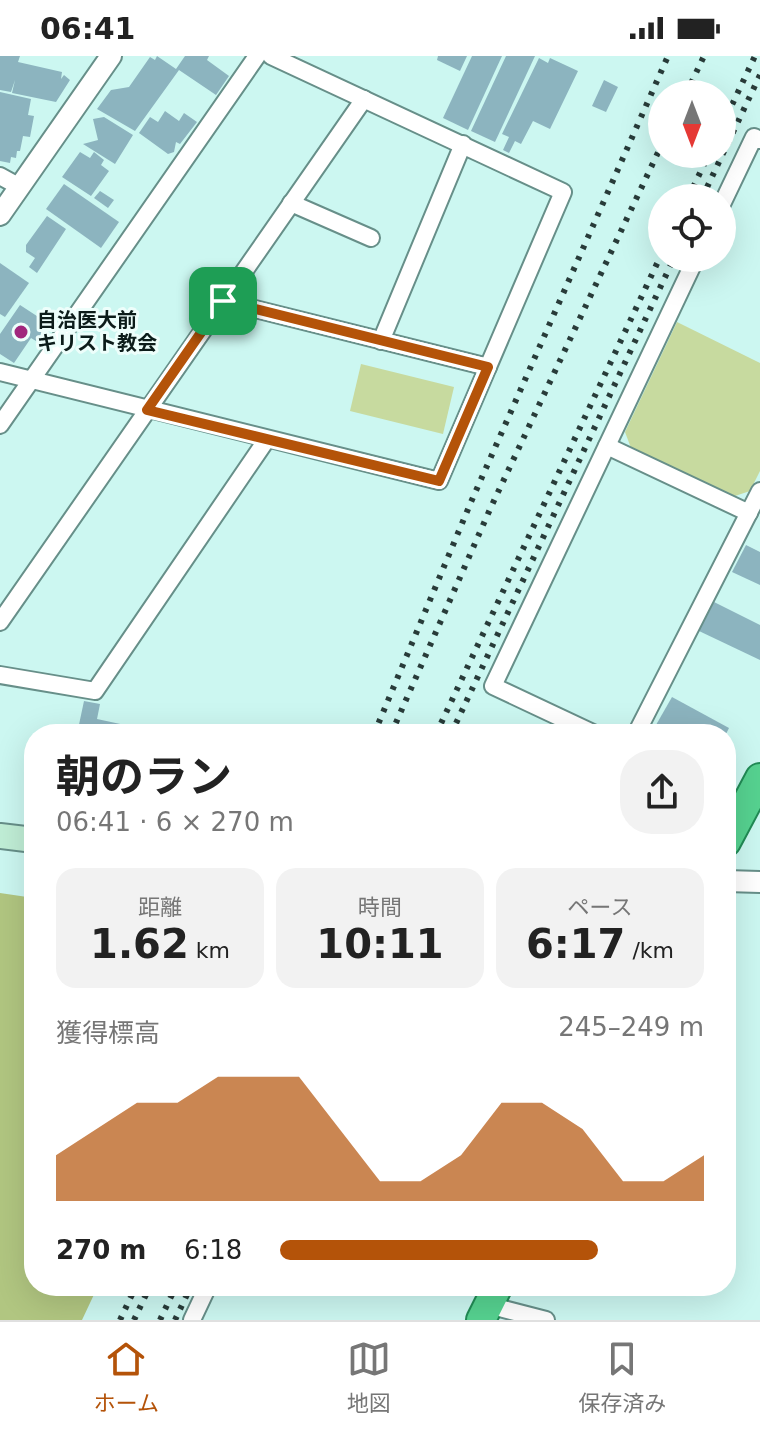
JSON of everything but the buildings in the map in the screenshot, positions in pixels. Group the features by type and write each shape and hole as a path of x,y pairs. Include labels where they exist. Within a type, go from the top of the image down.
{"highway":[{"path":"736,823 760,778"}],"main road":[{"path":"0,836 24,839"}],"street":[{"path":"0,215 111,56"},
{"path":"0,425 257,56"},
{"path":"0,372 439,481 563,192 271,56"},
{"path":"0,622 364,99"},
{"path":"732,184 754,137 760,140"},
{"path":"381,341 463,144"},
{"path":"0,176 20,187"},
{"path":"291,203 371,238"},
{"path":"574,724 493,686 689,272"},
{"path":"223,301 488,367"},
{"path":"0,675 95,691 267,439"},
{"path":"607,446 749,513"},
{"path":"641,724 760,491"},
{"path":"736,881 760,882"},
{"path":"192,1320 203,1296"},
{"path":"489,1304 546,1320"}],"green space":[{"path":"677,322 760,363 760,471 750,491 735,496 631,448 625,432"},
{"path":"361,364 454,387 443,434 350,411"},
{"path":"0,893 24,897 24,1296 93,1296 82,1320 0,1320"}],"railway":[{"path":"378,724 471,502 668,56"},
{"path":"693,80 704,56"},
{"path":"736,96 755,56"},
{"path":"709,184 760,75"},
{"path":"395,724 491,507 651,168"},
{"path":"695,184 702,168"},
{"path":"441,724 653,272"},
{"path":"456,724 667,272"},
{"path":"120,1320 131,1296"},
{"path":"134,1320 145,1296"},
{"path":"160,1320 171,1296"},
{"path":"175,1320 186,1296"}],"place":[{"name":"自治医大前 キリスト教会","path":"21,332"}],"route":[{"path":"223,301 488,367 439,481 147,410 223,301"}]}
